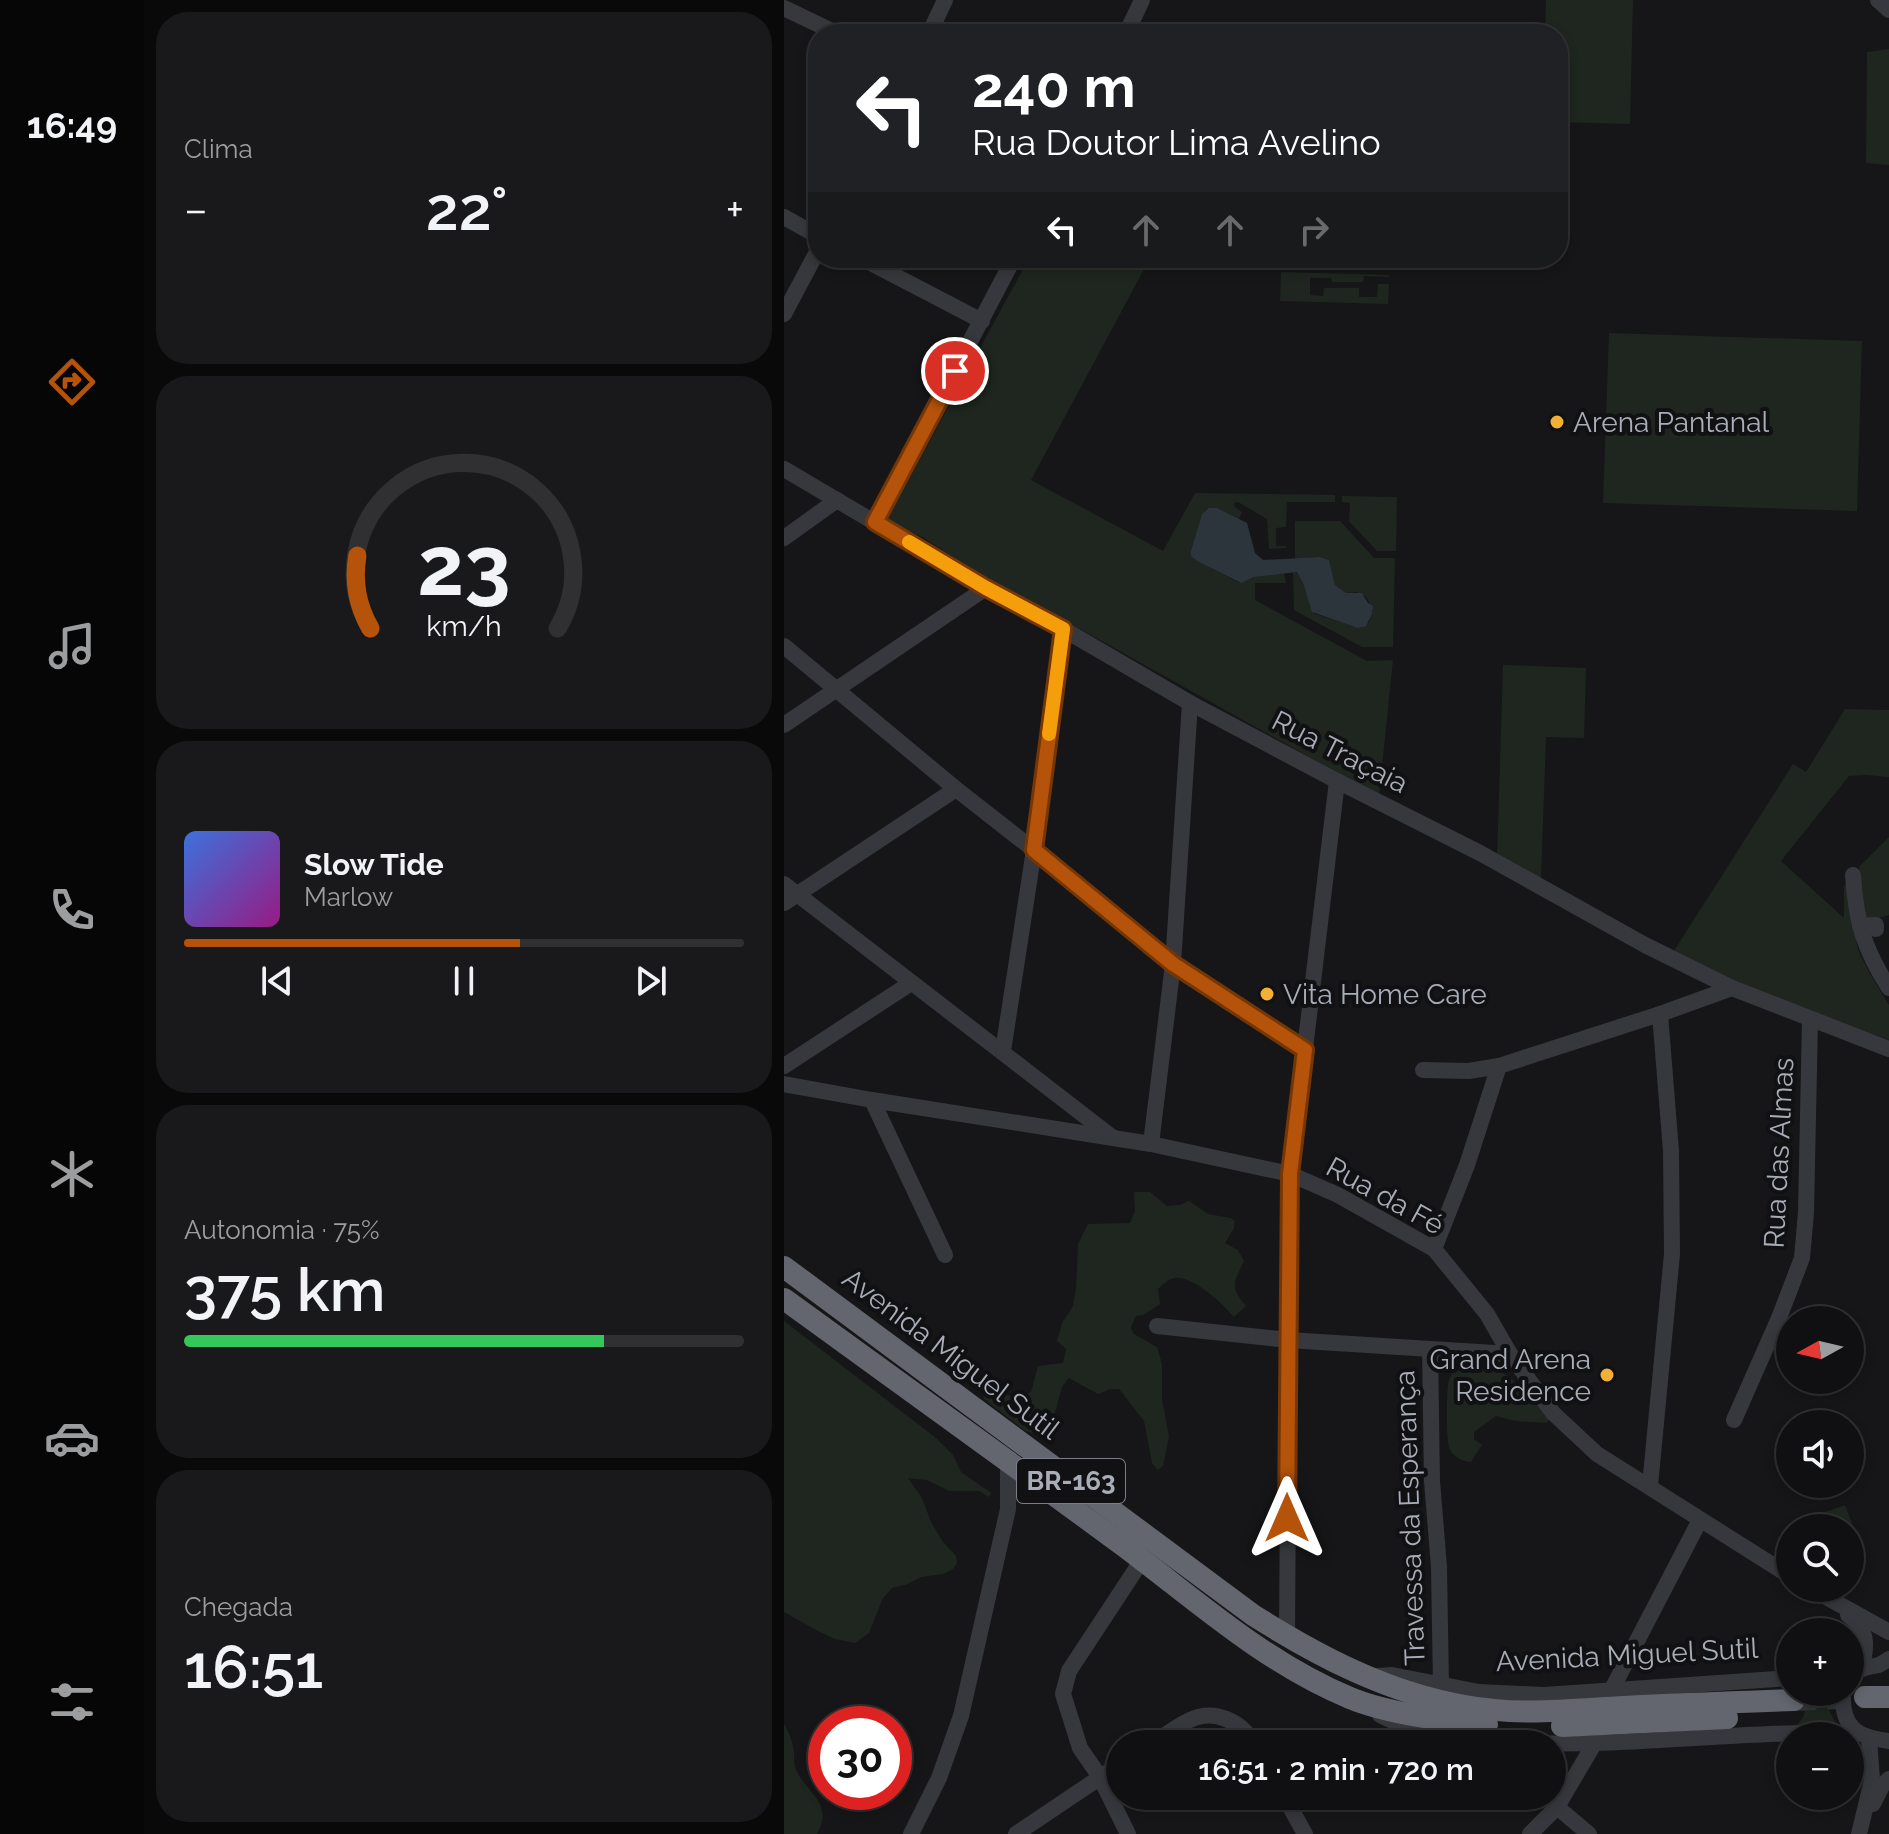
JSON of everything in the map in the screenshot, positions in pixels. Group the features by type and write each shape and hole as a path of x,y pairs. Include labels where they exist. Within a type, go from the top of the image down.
{"highway":[{"name":"Avenida Miguel Sutil","path":"784,1267 1253,1615 1287,1637 1369,1677"},
{"name":"Avenida Miguel Sutil","path":"784,1299 1030,1477 1259,1649 1327,1688 1366,1704"},
{"name":"BR-163","path":"1369,1677 1433,1699 1465,1706 1524,1712 1776,1698"},
{"path":"1864,1720 1889,1697"},
{"name":"BR-163","path":"1366,1704 1480,1724 1526,1726 1594,1725 1776,1700"},
{"path":"1864,1720 1889,1712"}],"street":[{"path":"934,24 945,0"},
{"path":"1131,24 1142,0"},
{"path":"1878,0 1889,10"},
{"path":"784,8 817,24"},
{"path":"784,217 808,230"},
{"path":"784,314 808,268"},
{"path":"880,268 982,321"},
{"path":"875,522 1009,268"},
{"name":"Rua Traçaia","path":"784,469 1190,703 1469,847 1645,945 1732,988 1889,1049"},
{"path":"784,538 837,500"},
{"path":"784,725 986,588"},
{"path":"1003,1051 1063,629"},
{"path":"784,646 1173,964 1305,1050"},
{"path":"1151,1144 1173,964 1190,703"},
{"path":"1287,1637 1290,1174 1337,781"},
{"path":"956,789 788,894 1003,1051 1113,1137"},
{"path":"1853,875 1854,901 1868,928 1865,944 1873,964 1889,988"},
{"path":"784,1066 911,983"},
{"path":"1423,1070 1469,1071 1499,1066 1732,988"},
{"path":"1650,1486 1672,1254 1671,1151 1660,1014"},
{"name":"Rua das Almas","path":"1734,1420 1802,1258 1806,1212 1810,1020"},
{"path":"1434,1249 1467,1165 1499,1066"},
{"name":"Rua da Fé","path":"784,1084 1151,1144 1290,1174 1338,1195 1434,1249 1487,1314 1510,1354 1553,1413 1597,1454 1776,1567"},
{"path":"872,1100 945,1255"},
{"path":"1157,1326 1288,1340 1510,1354"},
{"name":"Travessa da Esperança","path":"1430,1349 1441,1686"},
{"path":"911,1834 939,1778 961,1716 1008,1509 1008,1461"},
{"path":"1008,1509 1030,1477"},
{"path":"1611,1691 1700,1520"},
{"path":"1128,1834 1100,1777 1080,1748 1063,1694 1069,1671 1142,1560"},
{"path":"1832,1602 1851,1618"},
{"path":"1834,1602 1889,1632"},
{"path":"1864,1669 1886,1663"},
{"name":"Avenida Miguel Sutil","path":"1369,1677 1392,1675 1479,1692 1532,1695 1611,1691 1776,1696"},
{"name":"Avenida Miguel Sutil","path":"1366,1704 1403,1725 1477,1742 1594,1744 1803,1731 1864,1720 1889,1741"},
{"path":"1843,1706 1847,1720 1864,1720 1872,1780 1859,1832"},
{"path":"1174,1730 1193,1718 1220,1716 1240,1730"},
{"path":"1571,1744 1581,1767"},
{"path":"1566,1792 1594,1744"},
{"path":"1016,1834 1106,1773"},
{"path":"1859,1832 1882,1786 1889,1779"},
{"path":"1292,1810 1305,1834"},
{"path":"1530,1834 1554,1810"},
{"path":"1561,1810 1589,1834"}],"shaded area":[{"path":"1546,0 1633,0 1630,124 1568,122 1568,24 1545,24"},
{"path":"1889,49 1889,165 1866,163 1867,52"},
{"path":"1024,268 1145,268 1031,480 1163,551 1195,493 1335,495 1335,502 1287,502 1286,527 1276,528 1276,546 1286,548 1269,549 1267,519 1238,502 1234,503 1242,512 1239,519 1217,508 1206,510 1199,523 1194,559 1239,583 1254,577 1284,573 1286,583 1255,583 1255,600 1367,661 1393,660 1379,796 998,586 924,538 887,520"},
{"path":"1281,272 1389,275 1364,276 1363,282 1310,278 1310,295 1323,296 1324,288 1359,288 1359,297 1377,297 1378,284 1389,284 1388,304 1280,301"},
{"path":"1609,333 1862,341 1857,511 1603,503"},
{"path":"1342,496 1397,497 1396,551 1377,551 1349,521 1350,503 1342,502"},
{"path":"1209,508 1217,508 1247,523 1255,553 1263,560 1320,557 1329,560 1335,585 1346,593 1362,593 1373,606 1366,626 1358,628 1312,612 1297,572 1254,577 1241,583 1197,561 1191,556 1191,551 1202,514"},
{"path":"1295,521 1340,521 1374,558 1395,558 1393,647 1362,647 1294,610 1293,572 1299,573 1315,614 1360,628 1369,622 1373,610 1363,595 1346,593 1335,585 1329,560 1320,557 1295,559"},
{"path":"1503,665 1586,668 1584,738 1546,737 1541,880 1497,859"},
{"path":"1845,709 1889,710 1889,777 1849,776 1781,861 1844,918 1846,883 1858,950 1889,1005 1889,1040 1731,981 1672,954 1793,764 1806,772"},
{"path":"1889,837 1889,915 1866,922 1859,867"},
{"path":"1134,1192 1150,1192 1167,1206 1189,1201 1208,1214 1231,1218 1235,1222 1234,1228 1225,1243 1238,1250 1244,1261 1235,1289 1246,1306 1234,1317 1198,1286 1182,1278 1174,1278 1158,1289 1160,1304 1136,1316 1131,1328 1134,1334 1157,1347 1162,1364 1162,1399 1169,1437 1163,1466 1158,1470 1152,1463 1144,1421 1119,1389 1098,1394 1069,1378 1062,1387 1052,1424 1039,1435 1025,1431 983,1398 986,1390 1016,1397 1031,1392 1038,1366 1063,1363 1066,1349 1057,1341 1062,1323 1073,1306 1078,1244 1088,1224 1130,1223 1135,1211"},
{"path":"784,1321 936,1438 953,1455 961,1472 991,1493 989,1497 979,1491 949,1491 927,1480 908,1478 922,1498 943,1542 956,1556 957,1563 943,1574 921,1577 892,1588 883,1598 869,1633 855,1643 835,1639 784,1612"},
{"path":"1462,1367 1491,1370 1507,1376 1514,1381 1524,1398 1535,1403 1550,1418 1546,1423 1496,1416 1474,1432 1474,1439 1482,1445 1471,1462 1459,1459 1449,1446 1447,1404 1449,1380 1454,1371"},
{"path":"1845,1505 1848,1514 1819,1514"},
{"path":"1804,1706 1829,1706 1835,1722 1799,1722"},
{"path":"784,1724 792,1742 795,1767 808,1788 808,1810 821,1810 822,1823 817,1834 784,1834"}],"slow traffic":[{"path":"909,542 1063,629 1049,734"}],"place":[{"name":"Arena Pantanal","path":"1557,422"},
{"name":"Vita Home Care","path":"1267,994"},
{"name":"Grand Arena Residence","path":"1607,1375"}],"route":[{"path":"955,371 875,522 986,588 1063,629 1034,850 1173,964 1305,1050 1290,1174 1287,1518"}]}
